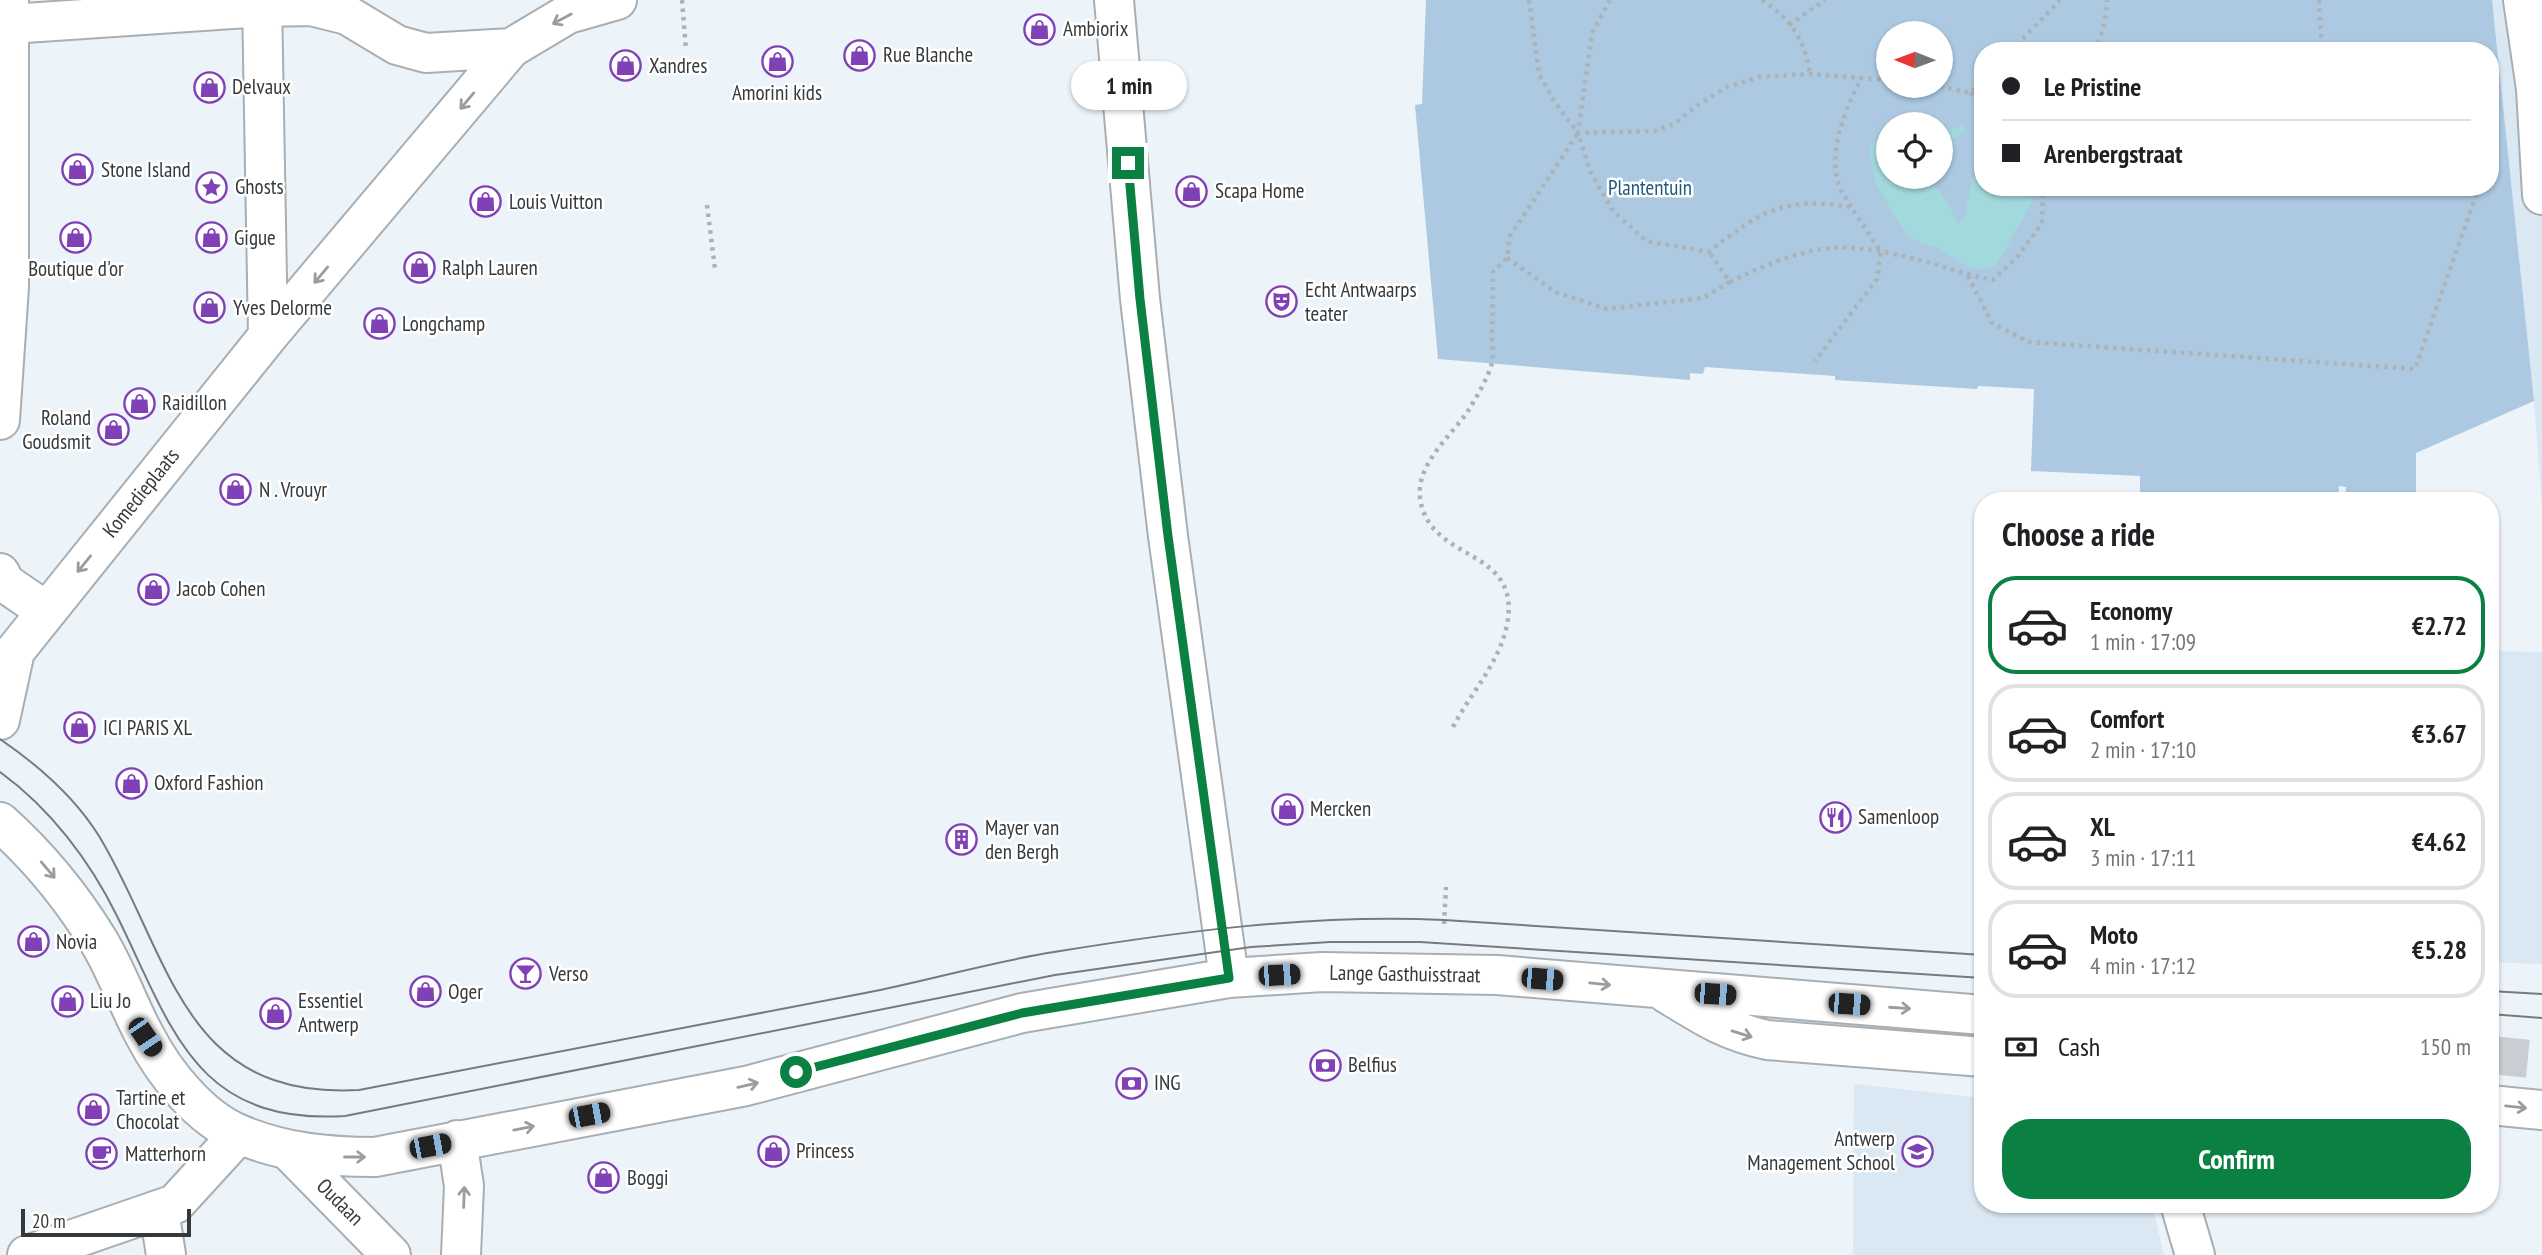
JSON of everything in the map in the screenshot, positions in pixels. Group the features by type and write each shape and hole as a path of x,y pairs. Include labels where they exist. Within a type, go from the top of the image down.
{"street":[{"path":"0,420 9,287 10,12 262,4 311,6 347,15 397,45 426,53 511,48 568,15 617,0"},
{"path":"1114,0 1145,339 1170,550 1229,978"},
{"path":"2523,0 2536,89 2542,195"},
{"path":"262,4 268,336"},
{"name":"Komedieplaats","path":"0,720 7,653 46,611 268,336 511,48"},
{"path":"0,573 5,583 46,611"},
{"name":"Lange Gasthuisstraat","path":"0,822 31,850 65,891 99,942 145,1037 188,1095 205,1111 239,1134 287,1149 330,1157 375,1157 746,1086 1022,1013 1229,978 1322,972 1497,975 1661,990 1713,1022 1740,1034 1767,1040 1974,1056"},
{"path":"1661,990 1974,1014"},
{"path":"2499,1106 2542,1110"},
{"path":"27,1255 175,1204 239,1134"},
{"path":"457,1140 464,1185 461,1255"},
{"name":"Oudaan","path":"287,1149 391,1255"},
{"path":"159,1210 166,1255"},
{"path":"2183,1213 2195,1255"}],"path":[{"path":"682,0 686,50"},
{"path":"1529,0 1539,74 1554,101 1578,133 1591,173 1614,211 1646,241 1709,253 1730,282"},
{"path":"1453,727 1493,659 1505,631 1509,608 1504,584 1490,566 1444,540 1427,520 1420,496 1423,474 1438,448 1468,410 1492,362 1493,272 1507,258 1510,236 1578,133 1592,33 1610,0"},
{"path":"1762,0 1798,32 1807,53 1810,74"},
{"path":"1789,24 1825,0"},
{"path":"2020,42 2060,0"},
{"path":"2098,42 2103,29 2106,0"},
{"path":"2319,0 2321,42"},
{"path":"1578,133 1654,131 1674,124 1727,87 1759,77 1810,74 1876,79"},
{"path":"1815,361 1877,279 1881,252 1839,186 1836,164 1838,137 1847,105 1861,78"},
{"path":"1953,89 1974,96"},
{"path":"1970,93 1974,89"},
{"path":"1507,258 1555,292 1607,309 1703,298 1757,268 1821,249 1852,248 1881,252 1930,263 1968,276 1993,280 2018,256 2042,223 2043,196"},
{"path":"1968,276 1992,323 2029,342 2415,369 2476,196"},
{"path":"1709,253 1746,222 1782,206 1822,202 1851,207"},
{"path":"707,205 715,269"}],"shaded area":[{"path":"2492,0 2542,0 2542,507 2534,401 2499,67 2499,42 2496,42"},
{"path":"1964,125 1965,132 1953,140 1953,129"},
{"path":"1876,140 1876,185 1869,147"},
{"path":"1974,175 1974,196 2029,196 2033,201 1997,264 1981,270 1966,265 1933,246 1909,238 1878,189 1937,189 1959,224 1965,216"},
{"path":"2499,651 2542,652 2542,964 2499,962"},
{"name":"Antwerp Management School","path":"1854,1084 1974,1097 1974,1213 2154,1213 2164,1255 1853,1255"}],"green space":[{"name":"Plantentuin","path":"1426,0 2492,0 2496,42 1974,42 1974,196 2499,196 2499,67 2534,401 2416,453 2416,492 2346,492 2346,487 2339,486 2339,492 2140,492 2140,476 2031,471 2034,389 1978,386 1977,389 1835,380 1835,376 1705,367 1703,374 1690,373 1690,380 1438,359 1415,105 1422,104"}],"tunnel":[{"path":"2499,1056 2542,1060"}],"tram line":[{"path":"0,739 54,782 89,821 124,881 166,971 189,1011 217,1045 253,1071 300,1087 359,1090 865,993 1030,956 1200,931 1297,922 1444,920 1974,954"},
{"path":"0,772 52,819 94,875 173,1030 195,1061 221,1086 253,1104 294,1115 345,1116 1055,975 1251,947 1330,942 1420,942 1974,977"},
{"path":"2499,992 2542,994"},
{"path":"2499,1015 2542,1018"}],"place":[{"name":"Ambiorix","path":"1040,29"},
{"name":"Rue Blanche","path":"860,55"},
{"name":"Amorini kids","path":"777,61"},
{"name":"Xandres","path":"626,66"},
{"name":"Delvaux","path":"209,87"},
{"name":"Stone Island","path":"78,170"},
{"name":"Ghosts","path":"212,187"},
{"name":"Scapa Home","path":"1192,191"},
{"name":"Louis Vuitton","path":"486,202"},
{"name":"Boutique d'or","path":"76,237"},
{"name":"Gigue","path":"211,238"},
{"name":"Ralph Lauren","path":"419,268"},
{"name":"Echt Antwaarps teater","path":"1282,302"},
{"name":"Yves Delorme","path":"210,308"},
{"name":"Longchamp","path":"379,324"},
{"name":"Raidillon","path":"139,403"},
{"name":"Roland Goudsmit","path":"114,430"},
{"name":"N . Vrouyr","path":"236,490"},
{"name":"Jacob Cohen","path":"154,589"},
{"name":"ICI PARIS XL","path":"80,728"},
{"name":"Oxford Fashion","path":"131,783"},
{"name":"Mercken","path":"1287,809"},
{"name":"Samenloop","path":"1835,817"},
{"name":"Mayer van den Bergh","path":"962,840"},
{"name":"Novia","path":"33,942"},
{"name":"Verso","path":"526,974"},
{"name":"Oger","path":"425,992"},
{"name":"Liu Jo","path":"67,1001"},
{"name":"Essentiel Antwerp","path":"275,1013"},
{"name":"Belfius","path":"1325,1065"},
{"name":"ING","path":"1131,1083"},
{"name":"Tartine et Chocolat","path":"93,1110"},
{"name":"Princess","path":"773,1151"},
{"name":"Antwerp Management School","path":"1918,1151"},
{"name":"Matterhorn","path":"102,1154"},
{"name":"Boggi","path":"604,1178"}],"route":[{"path":"796,1072 1022,1013 1229,978 1168,536 1140,299 1128,163"}]}
